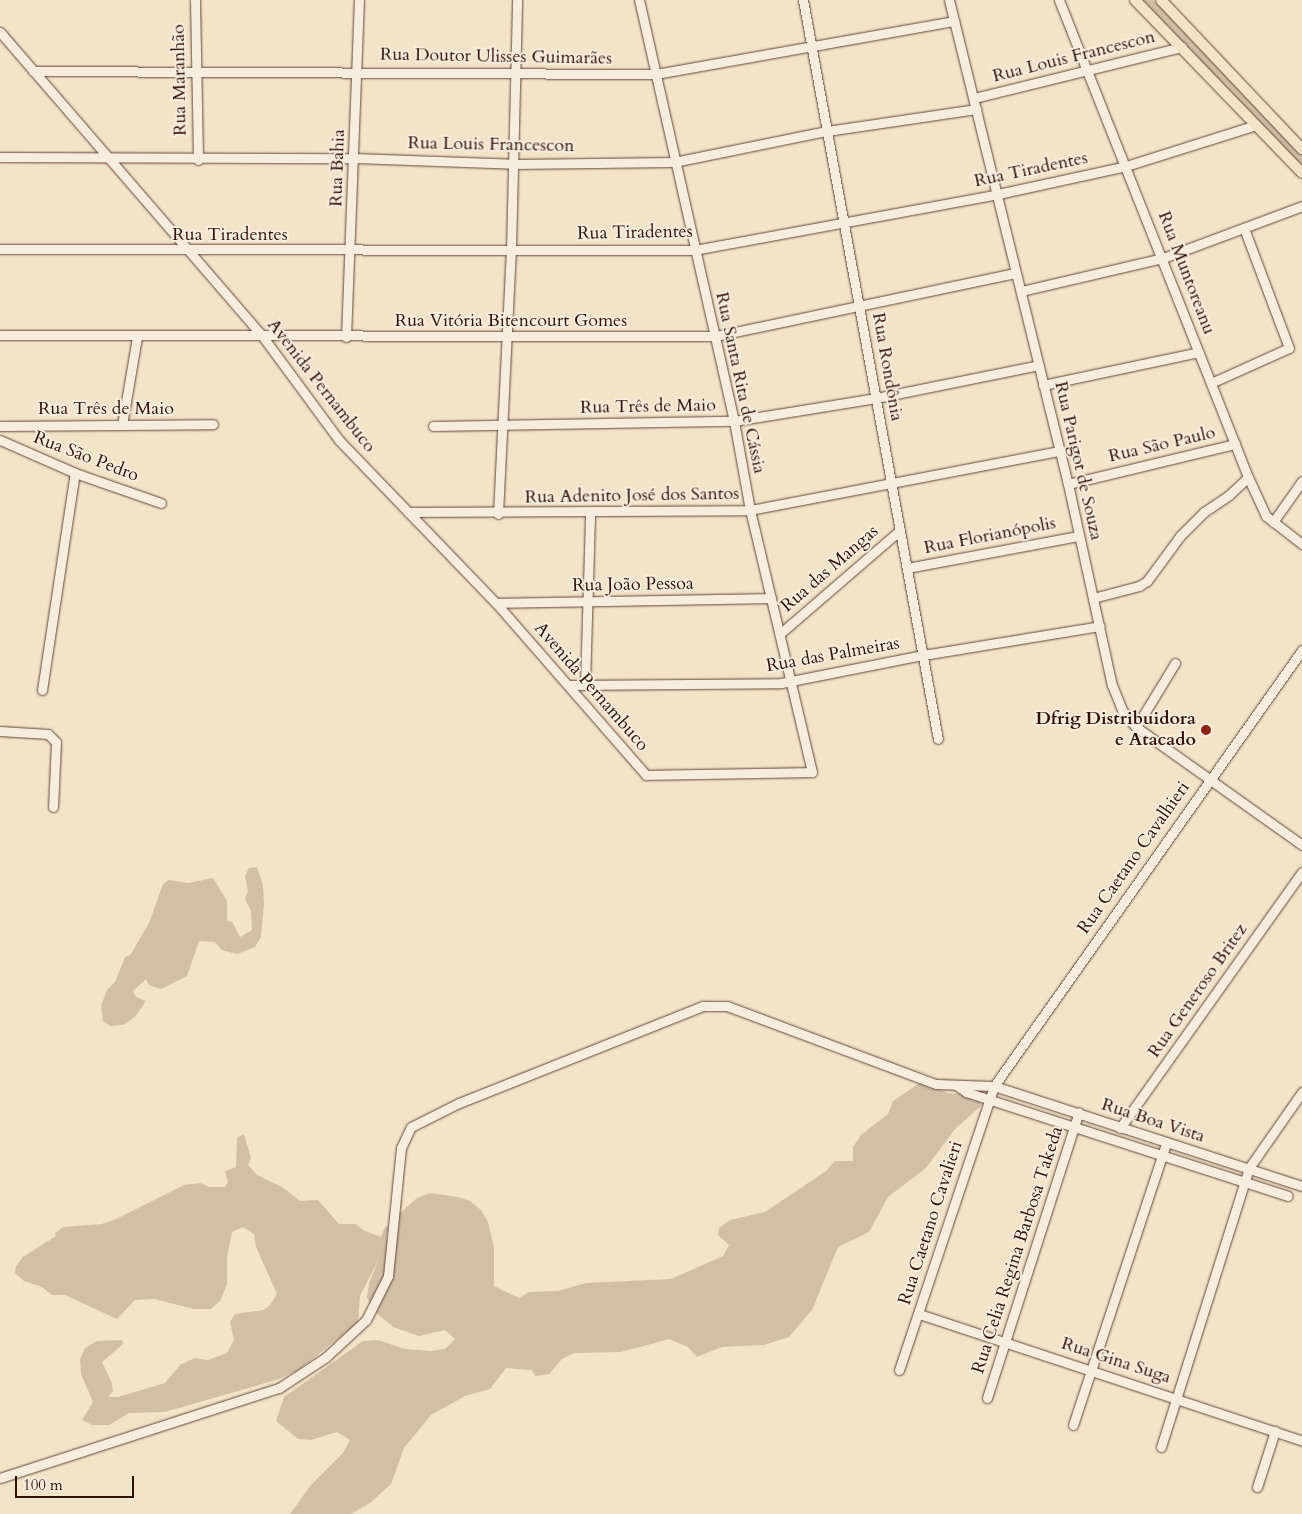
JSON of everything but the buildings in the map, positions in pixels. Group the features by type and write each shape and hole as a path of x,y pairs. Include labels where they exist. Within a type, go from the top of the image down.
{"main road":[{"path":"1134,0 1182,47 1302,173"},
{"path":"1161,0 1302,150"}],"street":[{"name":"Rua Maranhão","path":"195,0 198,160"},
{"name":"Rua Bahia","path":"346,337 351,250 359,0"},
{"path":"498,514 511,250 517,76 517,0"},
{"name":"Rua Santa Rita de Cássia","path":"639,0 694,250 716,336 750,510 771,598 782,632 812,772 646,775"},
{"name":"Rua Rondônia","path":"803,0 938,739"},
{"name":"Rua Parigot de Souza","path":"949,0 1068,484 1112,685 1122,710 1136,727 1302,845"},
{"name":"Rua Muntoreanu","path":"1059,0 1163,258 1248,477 1266,516 1302,544"},
{"name":"Rua Doutor Ulisses Guimarães","path":"33,71 357,72 517,76 656,74 954,21"},
{"name":"Avenida Pernambuco","path":"0,32 262,337 339,440 496,603 646,775"},
{"name":"Rua Louis Francescon","path":"974,98 1087,72 1182,47"},
{"name":"Rua Louis Francescon","path":"0,157 198,160 354,158 514,164 674,162 827,131 976,109"},
{"name":"Rua Tiradentes","path":"0,249 188,251 694,250 998,194 1126,166 1256,125"},
{"path":"1021,291 1163,258 1302,206"},
{"path":"1211,383 1289,348 1244,228"},
{"name":"Rua Vitória Bitencourt Gomes","path":"0,335 506,338 716,336 860,308 1016,273"},
{"path":"122,425 137,337"},
{"path":"1043,385 1199,352"},
{"name":"Rua Três de Maio","path":"433,426 502,427 734,421 876,398 1039,365"},
{"name":"Rua Três de Maio","path":"0,426 213,424"},
{"name":"Rua São Pedro","path":"0,440 75,474 161,503"},
{"name":"Rua São Paulo","path":"1068,484 1234,444"},
{"name":"Rua Adenito José dos Santos","path":"408,512 498,514 750,510 1060,451"},
{"path":"42,690 75,474"},
{"path":"1093,598 1147,581 1180,536 1204,512 1229,495 1248,477"},
{"path":"1273,522 1302,481"},
{"path":"585,685 590,513"},
{"name":"Rua das Mangas","path":"782,632 900,530"},
{"name":"Rua Florianópolis","path":"907,568 1078,536"},
{"name":"Rua João Pessoa","path":"496,603 771,598"},
{"name":"Rua das Palmeiras","path":"569,685 781,683 923,655 1100,626"},
{"name":"Rua Caetano Cavalhieri","path":"994,1086 1302,650"},
{"path":"1136,727 1175,663"},
{"path":"0,730 48,734 56,742 53,807"},
{"name":"Rua Generoso Britez","path":"1120,1128 1302,872"},
{"path":"0,1478 279,1388 326,1357 366,1320 388,1276 401,1148 405,1135 422,1120 486,1092 680,1013 714,1005 726,1006 936,1084 956,1085"},
{"name":"Rua Boa Vista","path":"956,1085 994,1086 1079,1112 1166,1144 1249,1168 1302,1186"},
{"name":"Rua Boa Vista","path":"956,1085 989,1099 1161,1157 1288,1196"},
{"name":"Rua Caetano Cavalieri","path":"899,1370 994,1086"},
{"path":"1161,1447 1249,1168 1302,1092"},
{"name":"Rua Celia Regina Barbosa Takeda","path":"987,1398 1079,1112"},
{"path":"1073,1425 1089,1371 1166,1144"},
{"name":"Rua Gina Suga","path":"919,1314 1302,1441"},
{"path":"1257,1487 1275,1432"}],"shaded area":[{"path":"1143,0 1153,0 1302,155 1302,167"},
{"path":"257,867 263,885 264,904 261,937 255,947 237,954 222,950 215,942 199,941 187,976 161,989 149,985 146,979 133,991 136,997 146,1001 135,1017 123,1025 110,1026 103,1021 101,1006 107,990 115,982 125,957 131,954 149,923 163,884 169,880 188,883 213,878 227,901 227,921 232,922 240,937 252,930 251,911 245,899 248,891 245,876 249,868"},
{"path":"921,1082 948,1093 974,1095 980,1099 981,1106 955,1129 926,1168 888,1197 869,1232 838,1247 812,1310 789,1337 764,1345 722,1347 697,1357 688,1347 669,1339 621,1352 574,1353 562,1359 549,1374 535,1376 532,1370 506,1368 490,1389 465,1396 431,1415 404,1448 391,1484 370,1503 351,1514 290,1514 311,1485 343,1453 350,1440 337,1432 311,1440 298,1439 276,1421 284,1397 363,1341 378,1340 405,1349 431,1351 445,1349 455,1339 445,1330 419,1336 393,1327 373,1310 367,1297 369,1283 396,1217 417,1198 430,1193 458,1197 470,1201 481,1210 488,1222 494,1247 494,1286 519,1298 529,1292 558,1291 586,1283 671,1279 723,1256 729,1245 718,1235 719,1228 730,1220 765,1212 826,1171 835,1161 853,1161 853,1147 861,1135 888,1114 893,1101"},
{"path":"244,1134 251,1158 248,1165 257,1175 282,1187 300,1201 318,1200 339,1224 356,1224 363,1230 381,1237 385,1227 389,1226 384,1249 360,1296 358,1323 298,1370 279,1379 165,1412 129,1413 109,1425 92,1425 82,1420 93,1402 81,1374 80,1359 85,1348 97,1341 122,1340 123,1344 102,1362 112,1383 113,1391 108,1397 118,1397 165,1383 181,1364 195,1358 208,1360 227,1353 234,1340 230,1322 235,1314 264,1310 270,1305 277,1294 256,1247 254,1234 243,1227 232,1232 227,1257 227,1284 220,1301 211,1309 193,1309 155,1299 135,1300 117,1319 65,1295 52,1295 42,1287 24,1281 15,1273 16,1266 23,1257 56,1236 55,1233 63,1227 102,1224 184,1185 200,1183 209,1187 225,1187 228,1182 225,1171 236,1167 237,1138"}],"place":[{"name":"Dfrig Distribuidora e Atacado","path":"1206,730"}]}
